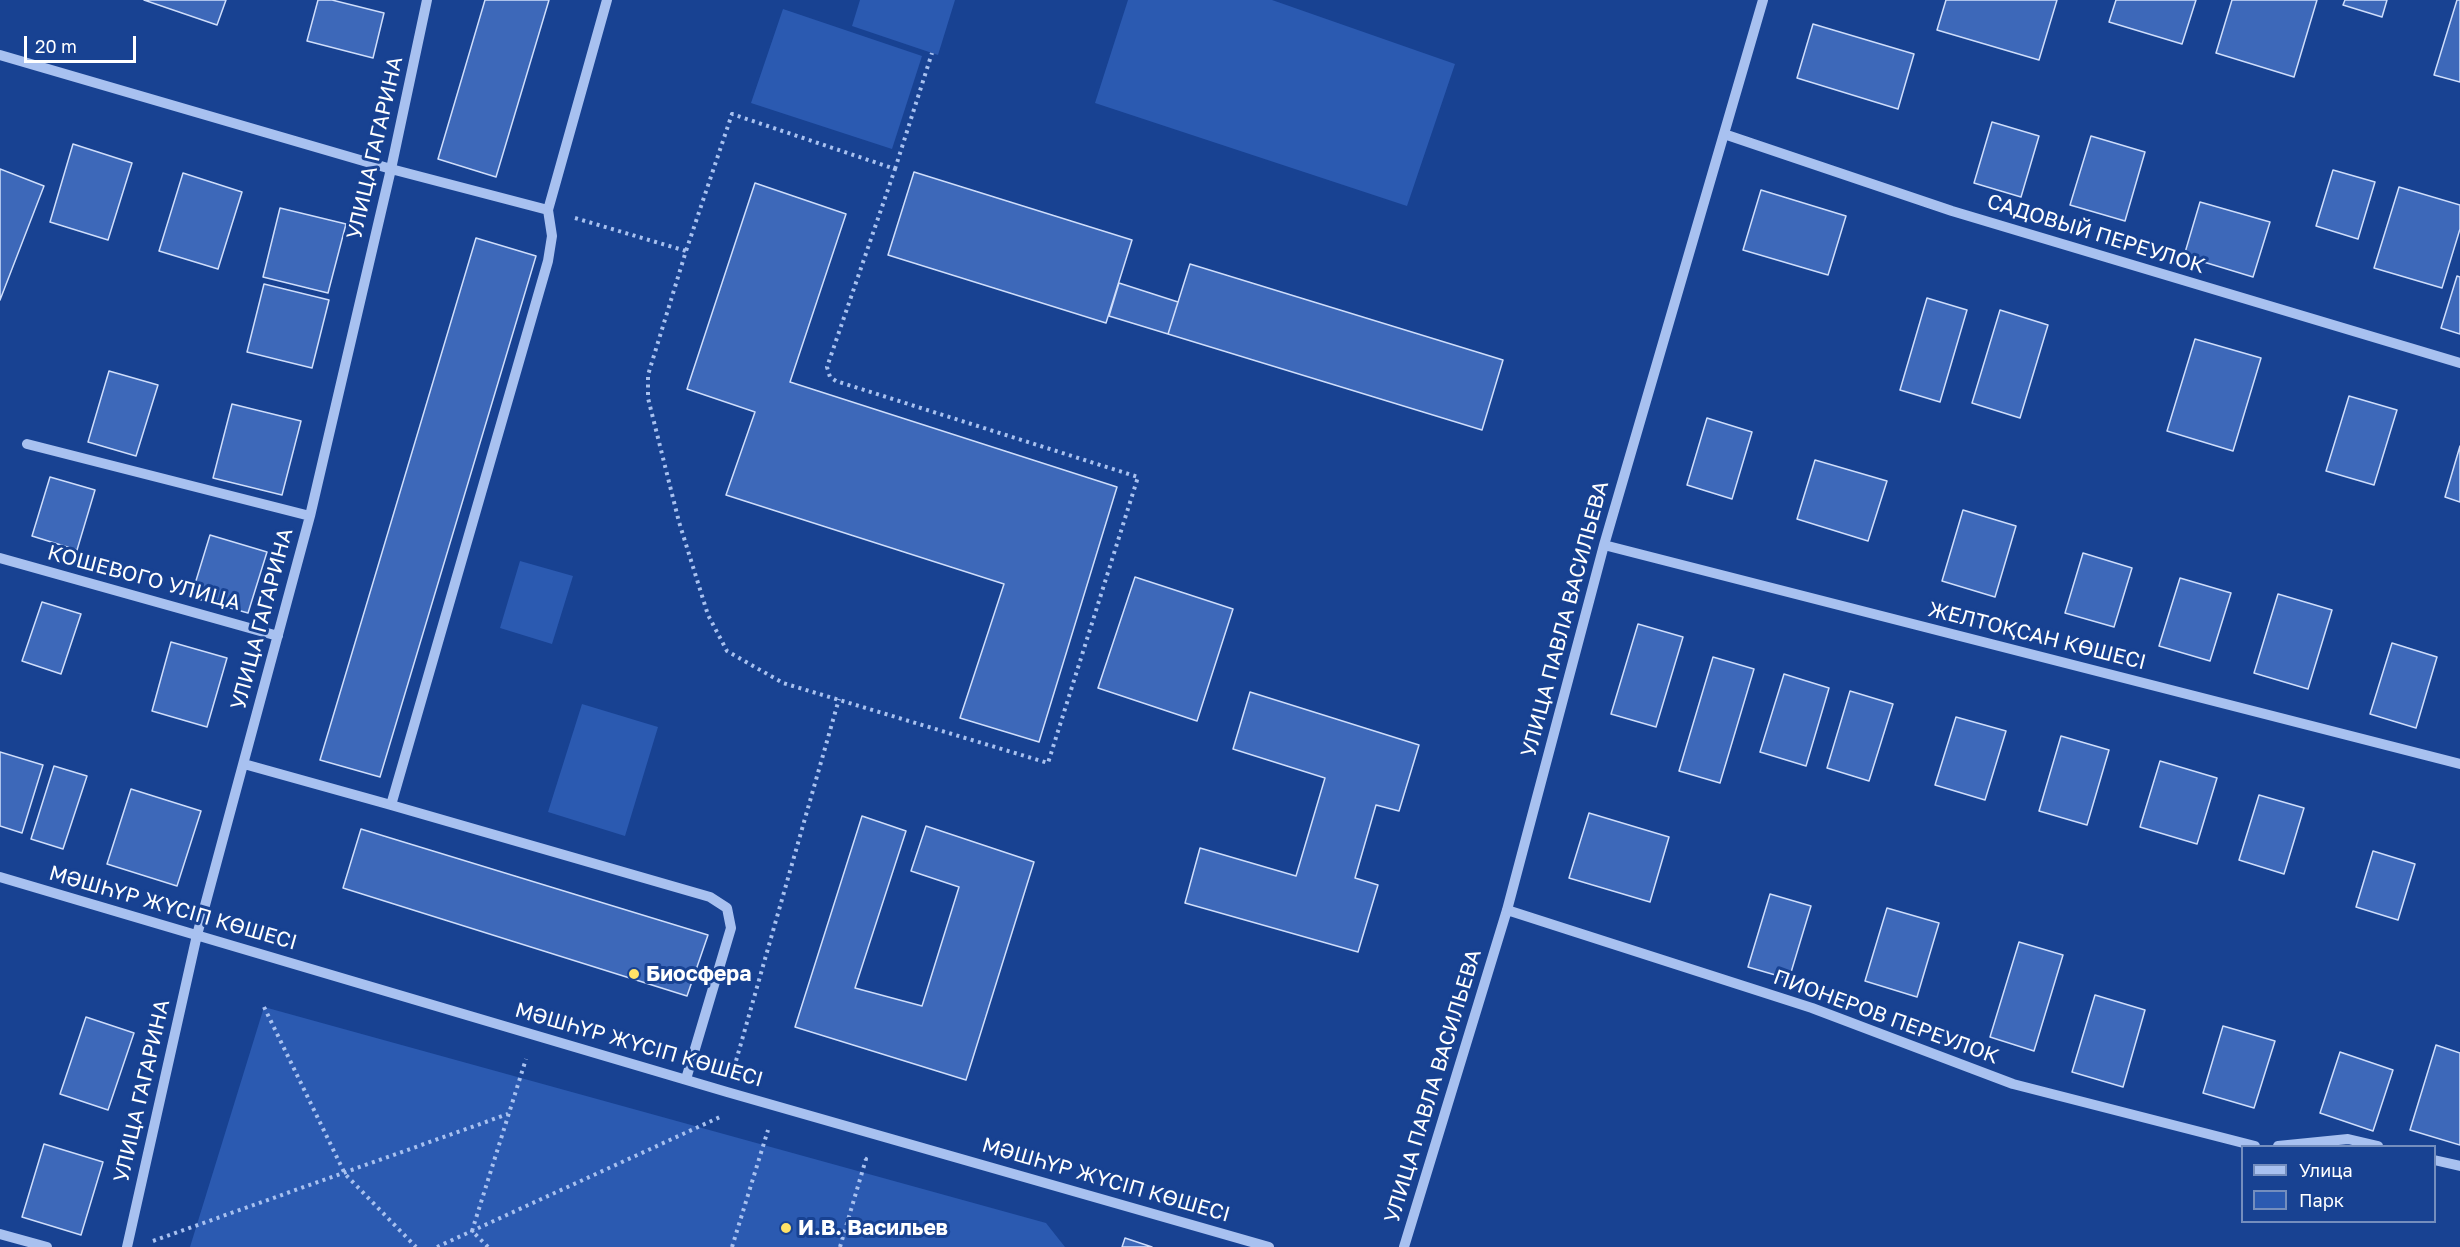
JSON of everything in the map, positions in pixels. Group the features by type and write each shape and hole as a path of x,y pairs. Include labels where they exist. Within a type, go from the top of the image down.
{"street":[{"name":"УЛИЦА ГАГАРИНА","path":"127,1247 197,935 310,516 391,169 427,0"},
{"path":"391,805 548,261 552,236 548,210 607,0"},
{"name":"УЛИЦА ПАВЛА ВАСИЛЬЕВА","path":"1404,1247 1507,910 1604,544 1763,0"},
{"path":"0,55 391,169 548,210"},
{"name":"САДОВЫЙ ПЕРЕУЛОК","path":"1724,134 1952,211 2460,363"},
{"path":"27,444 310,516"},
{"name":"ЖЕЛТОҚСАН КӨШЕСІ","path":"1604,544 2460,764"},
{"name":"КОШЕВОГО УЛИЦА","path":"0,558 278,636"},
{"path":"244,764 710,897 727,908 731,928 686,1079"},
{"name":"МӘШҺҮР ЖҮСІП КӨШЕСІ","path":"0,877 728,1092 1269,1247"},
{"name":"ПИОНЕРОВ ПЕРЕУЛОК","path":"1507,910 1812,1008 2013,1084 2251,1145"},
{"path":"2288,1145 2348,1139 2374,1145"},
{"path":"2436,1160 2460,1166"},
{"path":"0,1234 47,1247"}],"path":[{"path":"895,169 732,114 686,251 648,375 647,386 679,522 708,615 727,651 751,667 783,683 1048,763 1138,477 836,381 830,376 827,367 895,169 932,53"},
{"path":"548,210 686,251"},
{"path":"720,1117 839,699"},
{"path":"264,1007 345,1174 416,1247"},
{"path":"472,1231 519,1078"},
{"path":"145,1244 508,1114"},
{"path":"437,1247 720,1117 730,1119"},
{"path":"758,1128 779,1134"},
{"path":"732,1247 768,1130"},
{"path":"840,1247 866,1159 855,1155"},
{"path":"472,1231 488,1247"}],"green space":[{"path":"860,0 955,0 938,55 852,26"},
{"path":"1128,0 1272,0 1455,64 1407,206 1095,103"},
{"path":"783,9 922,56 892,149 751,103"},
{"path":"520,561 573,576 552,644 500,628"},
{"path":"582,704 658,727 625,836 548,812"},
{"path":"264,1007 1046,1223 1065,1247 190,1247"}],"building":[{"path":"144,0 226,0 217,25"},
{"path":"318,0 332,0 384,13 373,58 307,41"},
{"path":"485,0 549,0 496,177 438,159"},
{"path":"1946,0 2057,0 2039,60 1937,30"},
{"path":"2116,0 2196,0 2182,44 2109,22"},
{"path":"2232,0 2317,0 2294,77 2216,53"},
{"path":"2345,0 2387,0 2382,17 2343,5"},
{"path":"2457,0 2460,0 2460,82 2434,75"},
{"path":"1813,24 1914,54 1898,109 1797,78"},
{"path":"1992,122 2039,136 2021,197 1974,183"},
{"path":"2091,136 2145,152 2125,221 2070,205"},
{"path":"73,144 132,163 108,240 50,222"},
{"path":"0,169 44,186 0,300"},
{"path":"2333,170 2375,182 2358,239 2316,226"},
{"path":"914,172 1132,240 1106,323 888,255"},
{"path":"183,173 242,192 218,269 159,251"},
{"path":"755,183 846,214 790,382 1117,487 1039,742 960,718 1004,584 726,495 755,412 687,389"},
{"path":"2399,187 2460,205 2460,229 2442,288 2374,268"},
{"path":"1761,190 1846,216 1828,275 1743,250"},
{"path":"2200,202 2270,222 2253,277 2184,256"},
{"path":"280,208 346,224 328,293 263,277"},
{"path":"476,238 536,256 380,777 320,760"},
{"path":"1190,264 1503,360 1482,430 1168,334"},
{"path":"2457,276 2460,277 2460,334 2441,328"},
{"path":"1119,283 1178,302 1168,334 1109,316"},
{"path":"264,284 329,300 312,368 247,352"},
{"path":"1927,298 1967,310 1940,402 1900,390"},
{"path":"2000,310 2048,325 2020,418 1972,403"},
{"path":"2195,339 2261,358 2233,451 2167,431"},
{"path":"109,371 158,385 136,456 88,442"},
{"path":"2349,396 2397,410 2374,485 2326,471"},
{"path":"232,404 301,421 282,495 213,478"},
{"path":"1707,418 1752,432 1732,499 1687,485"},
{"path":"2460,446 2460,502 2445,497"},
{"path":"1815,460 1887,481 1868,541 1797,519"},
{"path":"50,477 95,490 77,550 32,536"},
{"path":"1963,510 2016,526 1995,597 1942,581"},
{"path":"210,535 267,552 248,613 191,597"},
{"path":"2083,553 2132,568 2114,627 2065,613"},
{"path":"1135,577 1233,609 1197,721 1098,688"},
{"path":"2180,578 2231,593 2210,661 2159,646"},
{"path":"2278,594 2332,610 2308,689 2254,673"},
{"path":"42,602 81,614 61,674 22,661"},
{"path":"1638,624 1683,637 1656,727 1611,714"},
{"path":"171,642 227,658 207,727 152,711"},
{"path":"2392,643 2437,657 2416,728 2370,714"},
{"path":"1713,657 1754,669 1720,783 1679,771"},
{"path":"1784,674 1829,688 1806,766 1760,752"},
{"path":"1850,691 1893,704 1869,781 1827,768"},
{"path":"1250,692 1419,745 1399,811 1376,805 1355,878 1378,885 1358,952 1185,903 1200,848 1296,876 1325,778 1233,749"},
{"path":"1956,717 2006,731 1985,800 1935,785"},
{"path":"2061,736 2109,750 2087,825 2039,811"},
{"path":"0,752 43,765 22,833 0,826"},
{"path":"2160,761 2217,778 2197,844 2140,827"},
{"path":"54,766 87,776 63,849 31,839"},
{"path":"131,789 201,811 177,886 107,864"},
{"path":"2259,795 2304,808 2284,874 2239,860"},
{"path":"1589,813 1669,837 1650,902 1569,878"},
{"path":"862,816 906,831 855,988 922,1006 959,887 911,871 926,826 1034,862 966,1080 795,1027"},
{"path":"361,829 708,935 687,996 343,888"},
{"path":"2373,851 2415,864 2398,920 2356,907"},
{"path":"1770,894 1811,906 1789,979 1748,967"},
{"path":"1887,908 1939,923 1917,997 1865,981"},
{"path":"2019,942 2063,955 2034,1051 1990,1037"},
{"path":"2095,995 2145,1010 2123,1087 2072,1072"},
{"path":"86,1017 134,1033 108,1110 60,1094"},
{"path":"2223,1026 2275,1041 2254,1108 2203,1093"},
{"path":"2436,1045 2460,1053 2460,1145 2410,1130"},
{"path":"2340,1052 2393,1070 2373,1131 2320,1113"},
{"path":"44,1144 103,1162 81,1235 22,1217"},
{"path":"1125,1238 1152,1247 1122,1247"}],"place":[{"name":"Биосфера","path":"634,974"},
{"name":"И.В. Васильев","path":"786,1228"}]}
